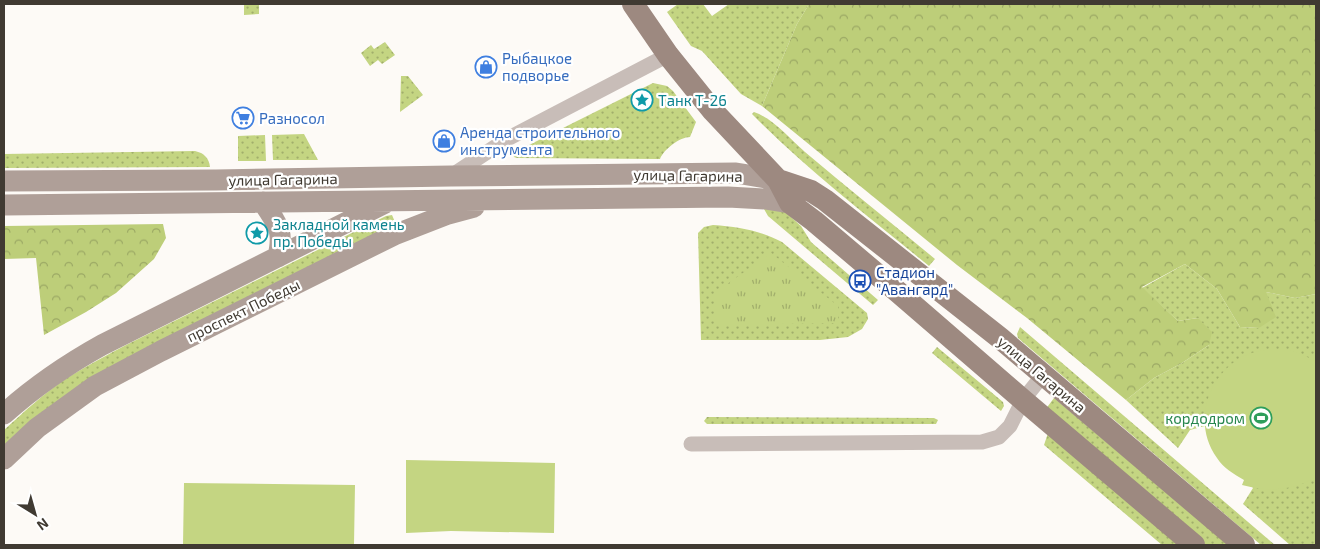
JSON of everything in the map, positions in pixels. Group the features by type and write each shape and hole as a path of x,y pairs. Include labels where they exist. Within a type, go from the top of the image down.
{"main road":[{"path":"633,4 668,56 713,111 778,180 790,203"},
{"name":"улица Гагарина","path":"4,181 736,173 778,180 811,191 825,200 961,306 1244,545"},
{"name":"проспект Победы","path":"4,414 46,379 102,345 389,201 450,176"},
{"path":"373,177 398,211 403,222 398,234"},
{"name":"улица Гагарина","path":"4,205 728,197 765,198 790,203 891,285 1194,545"},
{"name":"проспект Победы","path":"4,459 37,428 95,386 170,346 398,234 448,214 504,199"},
{"path":"264,202 279,229 281,243 278,257"}],"street":[{"path":"450,176 507,139 668,56"},
{"path":"691,444 982,442 999,437 1010,426 1023,400 1043,375"}],"green space":[{"path":"244,4 259,4 259,14 244,15"},
{"path":"678,4 703,4 712,16 729,4 809,4 797,24 762,106 741,94 702,51 691,46 667,12"},
{"path":"809,4 1316,4 1316,294 1295,298 1266,292 1276,317 1259,328 1240,327 1217,289 1185,264 1142,287 1178,321 1198,318 1212,332 1209,345 1182,363 1154,378 1126,400 1027,318 957,265 762,106 797,24"},
{"path":"385,42 395,55 382,64 378,60 370,66 361,53 371,45 374,49"},
{"path":"401,76 408,76 423,95 400,112"},
{"path":"653,83 667,86 673,91 696,122 690,137 673,144 660,159 514,157 513,154 515,152"},
{"path":"754,112 775,124 805,152 935,259 929,266 861,211 773,134 752,114"},
{"path":"304,134 318,160 273,160 272,135"},
{"path":"265,135 266,161 238,161 238,136"},
{"path":"195,151 205,156 210,167 4,168 4,154"},
{"path":"764,209 782,209 801,226 811,242 878,300 873,305 768,216"},
{"path":"392,215 395,222 391,227 4,447 4,430 42,396 74,374 128,344 386,216"},
{"path":"163,224 166,238 154,259 116,293 44,335 36,258 4,259 4,226"},
{"path":"713,225 748,230 782,242 867,313 868,319 862,329 848,337 820,340 701,340 698,233 704,227"},
{"path":"771,253 838,306 838,323 716,325 716,292"},
{"path":"1185,264 1217,289 1240,327 1259,328 1266,292 1295,298 1316,294 1316,545 1290,545 1243,504 1253,488 1205,426 1190,430 1178,448 1126,400 1154,378 1182,363 1209,345 1198,318 1178,321 1142,288"},
{"path":"1020,327 1275,545 1261,545 1018,338 1017,334"},
{"path":"937,347 1003,402 1004,406 1001,411 932,353"},
{"name":"кордодром","path":"1270,349 1287,349 1302,354 1316,362 1316,477 1289,488 1280,489 1261,489 1242,485 1244,480 1219,462 1209,445 1205,430 1207,401 1221,375 1231,364 1244,356"},
{"path":"1054,398 1229,545 1206,545 1045,410"},
{"path":"707,417 934,418 938,420 936,424 707,424 704,421"},
{"path":"1048,433 1180,545 1162,545 1044,445"},
{"path":"406,460 555,463 554,533 451,531 406,533"},
{"path":"184,483 355,485 354,545 183,545"}],"place":[{"name":"Рыбацкое подворье","path":"486,67"},
{"name":"Танк Т-26","path":"642,100"},
{"name":"Разносол","path":"243,118"},
{"name":"Аренда строительного инструмента","path":"444,141"},
{"name":"Закладной камень пр. Победы","path":"257,233"},
{"name":"Стадион \"Авангард\"","path":"860,281"},
{"name":"кордодром","path":"1261,418"}]}
